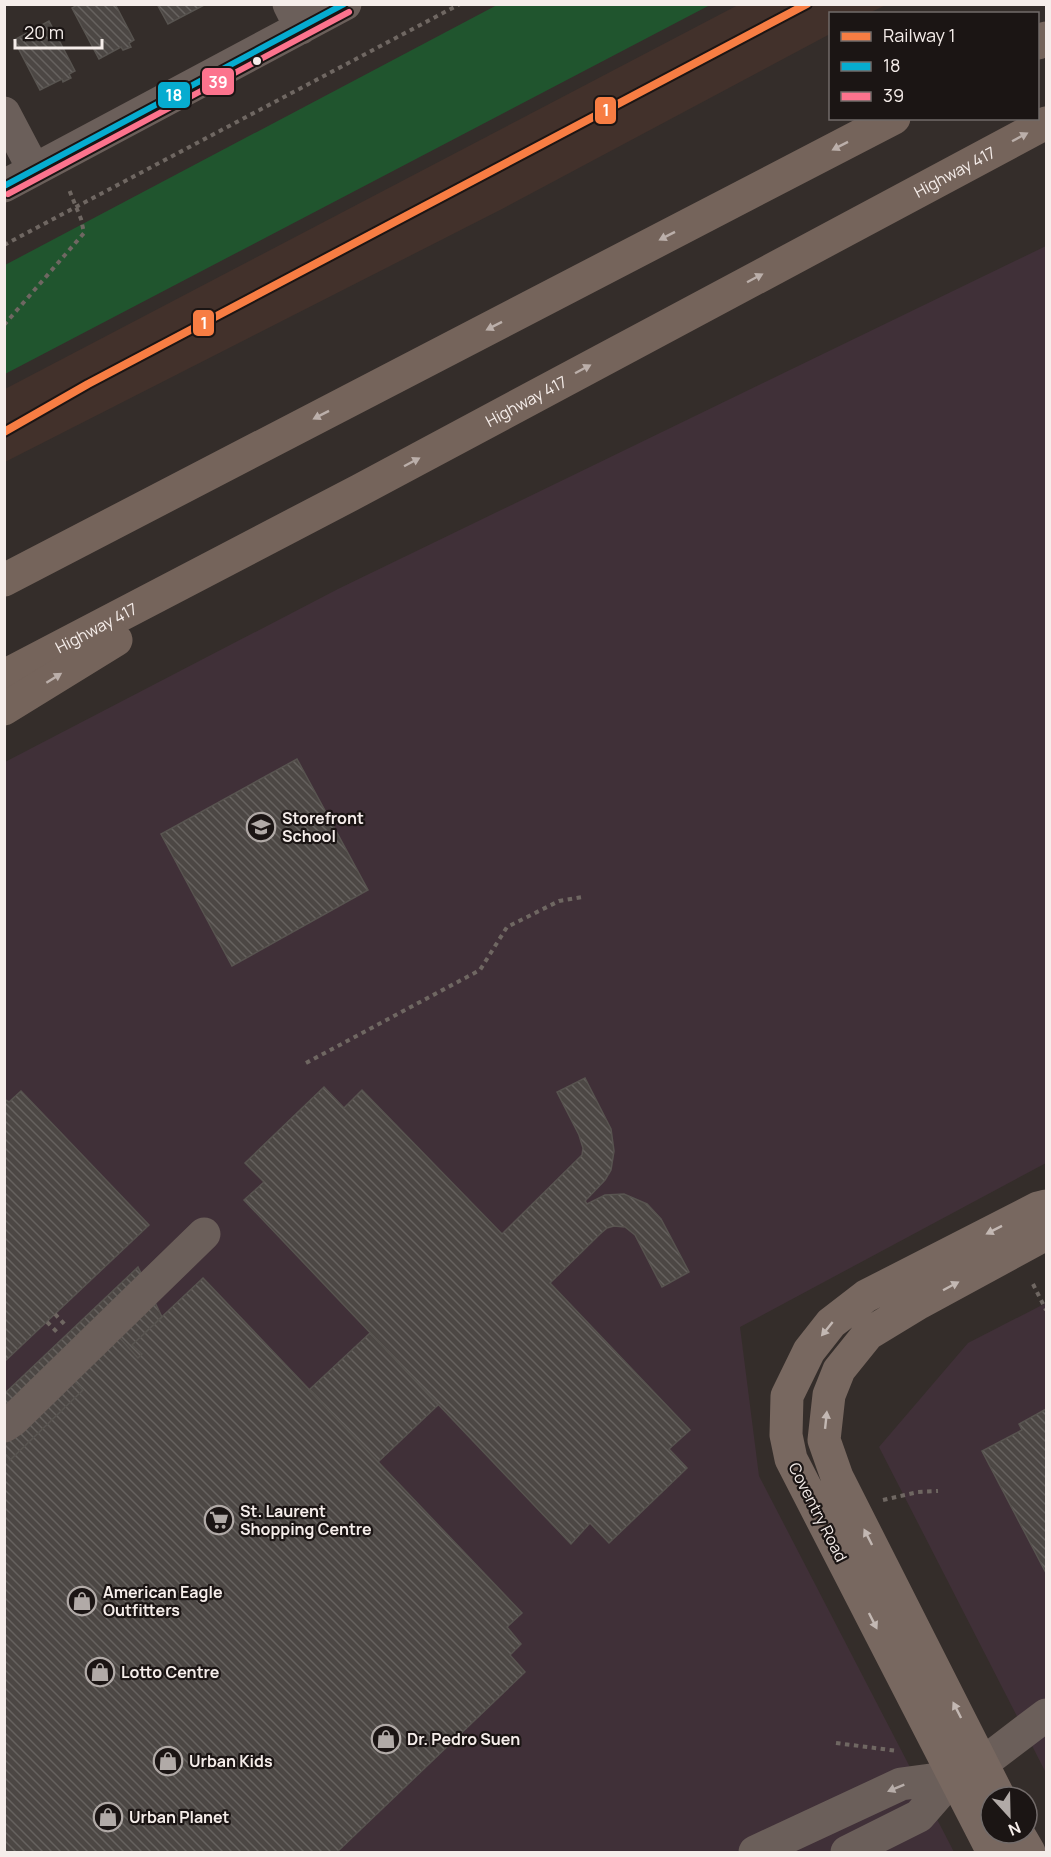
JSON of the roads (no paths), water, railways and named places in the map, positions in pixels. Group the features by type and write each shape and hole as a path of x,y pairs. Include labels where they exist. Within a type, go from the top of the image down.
{"highway":[{"path":"4,580 890,120"},
{"name":"Highway 417","path":"4,676 360,490 1047,123"},
{"path":"4,709 360,490"},
{"path":"4,571 85,537"}],"main road":[{"name":"Coventry Road","path":"993,1852 790,1459 786,1435 787,1396 809,1351 831,1323 866,1296 1038,1208 1047,1206"},
{"name":"Coventry Road","path":"993,1785 837,1477 824,1440 829,1395 839,1370 868,1334 919,1303 1047,1234"}],"street":[{"path":"4,186 295,16 345,4"},
{"path":"4,113 34,170"},
{"path":"4,1426 13,1420 204,1234"},
{"path":"755,1852 901,1785 953,1777 983,1763 1047,1715"},
{"path":"848,1852 919,1816 953,1777"}],"rail line":[{"name":"1","path":"4,432 88,384 807,4"}],"place":[{"name":"Storefront School","path":"261,827"},
{"name":"St. Laurent Shopping Centre","path":"219,1520"},
{"name":"American Eagle Outfitters","path":"82,1601"},
{"name":"Lotto Centre","path":"100,1672"},
{"name":"Dr. Pedro Suen","path":"386,1739"},
{"name":"Urban Kids","path":"168,1761"},
{"name":"Urban Planet","path":"108,1817"}]}
